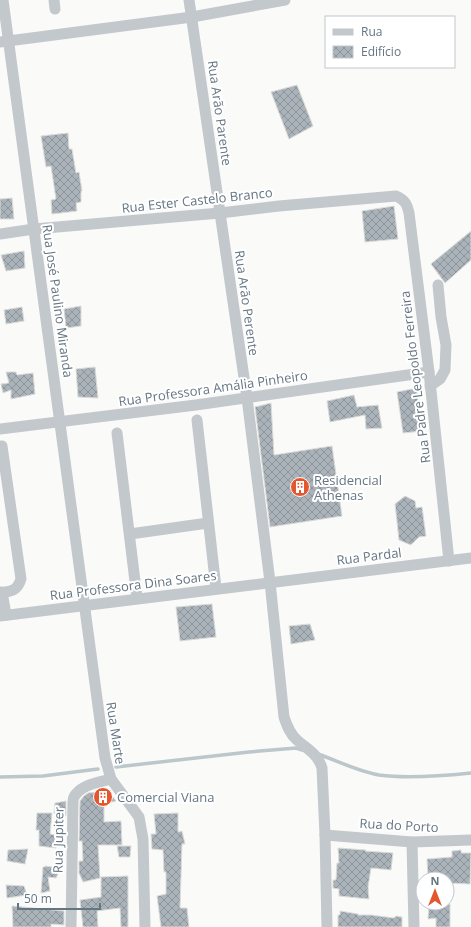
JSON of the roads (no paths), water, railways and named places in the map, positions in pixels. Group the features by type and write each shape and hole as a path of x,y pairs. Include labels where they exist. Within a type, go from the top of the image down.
{"street":[{"name":"Rua José Paulino Miranda","path":"3,0 4,42 34,229 84,606"},
{"name":"Rua Arão Parente","path":"189,0 220,213"},
{"path":"4,42 192,17 285,0"},
{"name":"Rua Ester Castelo Branco","path":"0,234 34,229 396,196"},
{"name":"Rua Padre Leopoldo Ferreira","path":"396,196 402,198 406,203 409,213 429,372 449,561"},
{"name":"Rua Arão Perente","path":"220,213 247,398"},
{"path":"430,386 440,379 445,370 446,345 441,317 438,285"},
{"name":"Rua Professora Amália Pinheiro","path":"0,429 247,398 429,372"},
{"path":"247,398 270,582 284,717 289,730 296,740 313,753 320,761 322,768 327,927"},
{"path":"198,420 216,588"},
{"path":"117,433 137,598"},
{"path":"2,446 21,579 19,586 11,592 1,593 3,615"},
{"path":"130,534 208,523"},
{"name":"Rua Pardal","path":"270,582 471,558"},
{"name":"Rua Professora Dina Soares","path":"3,615 270,582"},
{"name":"Rua Marte","path":"84,606 105,758 111,779 134,810 141,827 143,839 145,927"},
{"name":"Rua Jupiter","path":"71,927 72,810 75,794 94,784 111,779"},
{"name":"Rua do Porto","path":"325,835 412,842 471,840"},
{"path":"412,842 414,927"}],"waterway":[{"path":"116,767 249,752 296,748 302,750"},
{"path":"318,754 379,775 413,777 471,773"},
{"path":"0,777 43,776 98,769"}],"place":[{"name":"Residencial Athenas","path":"300,487"},
{"name":"Comercial Viana","path":"103,797"}]}
